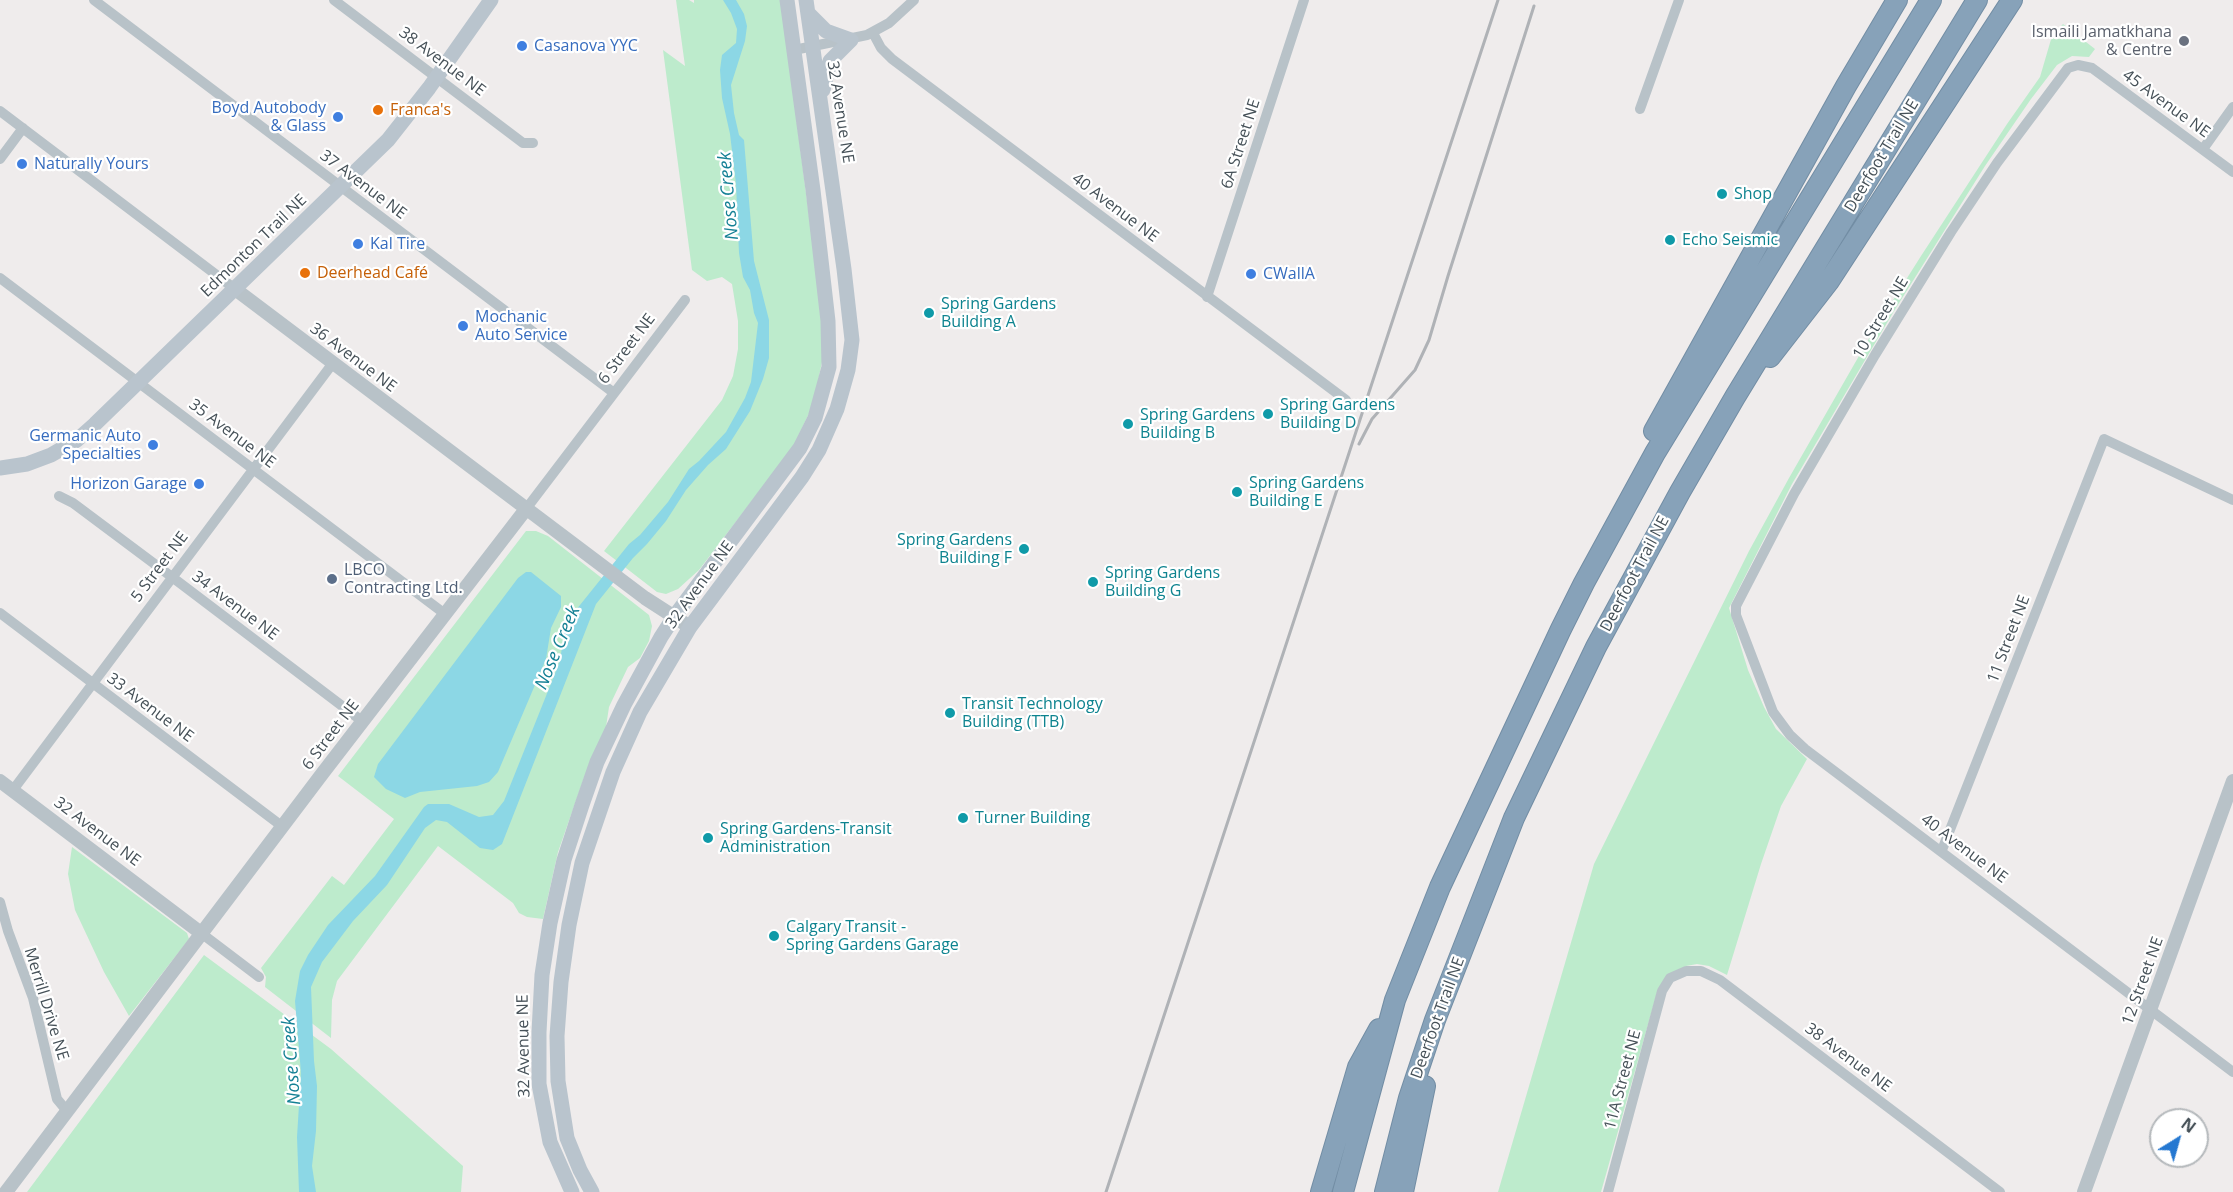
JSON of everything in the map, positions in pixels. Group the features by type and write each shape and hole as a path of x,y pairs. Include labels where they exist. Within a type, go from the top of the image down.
{"highway":[{"path":"1846,86 1887,0"},
{"path":"1584,583 1644,448 1846,86 1897,0"},
{"path":"1343,1192 1395,1000 1440,887 1524,704 1584,583 1655,453 1931,0"},
{"name":"Deerfoot Trail NE","path":"1385,1192 1409,1098 1434,1020 1514,819 1596,647 1680,492 1735,397 1977,0"},
{"path":"1735,397 1782,345 1829,281 2012,0"},
{"path":"1321,1192 1358,1067 1395,1000"},
{"path":"1402,1192 1425,1089 1434,1020"}],"main road":[{"name":"Edmonton Trail NE","path":"0,468 27,464 63,449 95,424 388,140 491,0"},
{"name":"32 Avenue NE","path":"572,1192 550,1142 539,1084 542,975 550,923 564,860 597,762 624,705 674,617 800,448 815,418 829,367 828,321 787,0"},
{"name":"32 Avenue NE","path":"592,1192 567,1138 558,1081 557,1035 561,982 569,925 582,863 613,772 640,712 690,627 795,487 819,450 837,409 848,370 852,340 851,328 807,6"},
{"path":"807,6 826,31 850,40 830,61 821,102"}],"street":[{"name":"37 Avenue NE","path":"94,0 614,393"},
{"name":"38 Avenue NE","path":"334,0 523,142 533,143"},
{"path":"794,50 850,40 873,33 896,18 914,0"},
{"name":"6A Street NE","path":"1207,297 1304,0"},
{"path":"1640,109 1679,0"},
{"name":"40 Avenue NE","path":"873,33 881,48 892,59 1346,400"},
{"name":"45 Avenue NE","path":"2078,65 2092,68 2233,172"},
{"name":"10 Street NE","path":"1736,606 1794,494 1875,355 1951,232 1997,163 2060,77 2068,68 2078,65"},
{"path":"2203,149 2233,107"},
{"name":"36 Avenue NE","path":"0,111 645,598 690,627"},
{"path":"0,159 23,128"},
{"name":"35 Avenue NE","path":"0,278 445,614"},
{"name":"6 Street NE","path":"6,1192 362,721 685,300"},
{"name":"5 Street NE","path":"12,790 333,363"},
{"name":"11 Street NE","path":"1942,850 2104,439 2233,500"},
{"name":"34 Avenue NE","path":"59,496 73,503 172,576 362,721"},
{"name":"40 Avenue NE","path":"1736,606 1736,615 1773,712 1790,735 1816,758 1942,850 2233,1072"},
{"name":"33 Avenue NE","path":"0,613 282,827"},
{"name":"32 Avenue NE","path":"0,781 259,977"},
{"name":"12 Street NE","path":"2084,1192 2233,781"},
{"name":"Merrill Drive NE","path":"0,902 33,999 57,1099 67,1111"},
{"name":"38 Avenue NE","path":"1670,978 1686,971 1701,971 1720,980 2000,1192"},
{"name":"11A Street NE","path":"1608,1192 1662,991 1670,978"}],"green space":[{"path":"676,0 689,0 694,3 694,0 781,0 822,317 822,362 813,405 793,447 699,570 678,589 666,594 657,592 604,551 722,400 733,376 738,349 738,321 732,284 722,277 707,281 692,270 663,50 685,66"},
{"path":"2063,24 2095,49 2089,57 2072,56 2057,65 1985,166 1894,311 1792,484 1729,608 1748,670 1764,707 1776,729 1807,759 1781,806 1727,975 1709,966 1697,964 1686,966 1658,989 1601,1192 1498,1192 1594,864 1749,551 1789,478 1871,335 2007,124 2040,77 2052,36"},
{"path":"526,531 536,531 548,536 649,615 652,626 649,641 640,658 628,667 609,707 606,727 585,775 558,852 543,919 527,917 519,913 513,903 438,846 337,981 332,1000 331,1038 265,987 266,977 261,968 332,876 344,885 394,819 338,776"},
{"path":"72,847 187,933 189,939 129,1016 104,972 75,910 68,874"},
{"path":"204,955 331,1049 463,1166 461,1192 27,1192"}],"water":[{"path":"723,0 736,0 744,14 747,26 745,41 731,85 739,135 744,140 754,261 769,320 769,358 763,379 750,411 726,449 686,490 666,521 596,604 502,844 493,850 480,848 447,822 436,820 425,828 387,885 353,921 322,962 311,987 317,1086 316,1131 312,1166 316,1192 299,1192 297,1137 301,1073 295,1001 300,971 308,955 328,925 375,876 424,807 428,804 449,804 479,817 493,815 504,801 560,661 564,633 576,610 629,544 640,535 668,502 689,469 726,432 751,382 758,323 750,290 743,277 739,253 736,184 730,134 722,98 720,70 722,55 736,43 737,29"},
{"path":"526,572 531,572 561,596 561,607 551,628 546,659 498,772 489,782 477,786 420,792 405,798 386,789 374,777 378,764 518,578"}],"railway":[{"path":"1106,1192 1498,0"},
{"path":"1359,444 1372,419 1415,370 1429,340 1534,6"}],"place":[{"name":"Ismaili Jamatkhana & Centre","path":"2184,41"},
{"name":"Casanova YYC","path":"522,46"},
{"name":"Franca's","path":"378,110"},
{"name":"Boyd Autobody & Glass","path":"338,117"},
{"name":"Naturally Yours","path":"22,164"},
{"name":"Shop","path":"1722,194"},
{"name":"Echo Seismic","path":"1670,240"},
{"name":"Kal Tire","path":"358,244"},
{"name":"Deerhead Café","path":"305,273"},
{"name":"CWallA","path":"1251,274"},
{"name":"Spring Gardens Building A","path":"929,313"},
{"name":"Mochanic Auto Service","path":"463,326"},
{"name":"Spring Gardens Building D","path":"1268,414"},
{"name":"Spring Gardens Building B","path":"1128,424"},
{"name":"Germanic Auto Specialties","path":"153,445"},
{"name":"Horizon Garage","path":"199,484"},
{"name":"Spring Gardens Building E","path":"1237,492"},
{"name":"Spring Gardens Building F","path":"1024,549"},
{"name":"LBCO Contracting Ltd.","path":"332,579"},
{"name":"Spring Gardens Building G","path":"1093,582"},
{"name":"Transit Technology Building (TTB)","path":"950,713"},
{"name":"Turner Building","path":"963,818"},
{"name":"Spring Gardens-Transit Administration","path":"708,838"},
{"name":"Calgary Transit - Spring Gardens Garage","path":"774,936"}],"water label":[{"name":"Nose Creek","path":"729,196"},
{"name":"Nose Creek","path":"558,648"},
{"name":"Nose Creek","path":"292,1061"}]}
